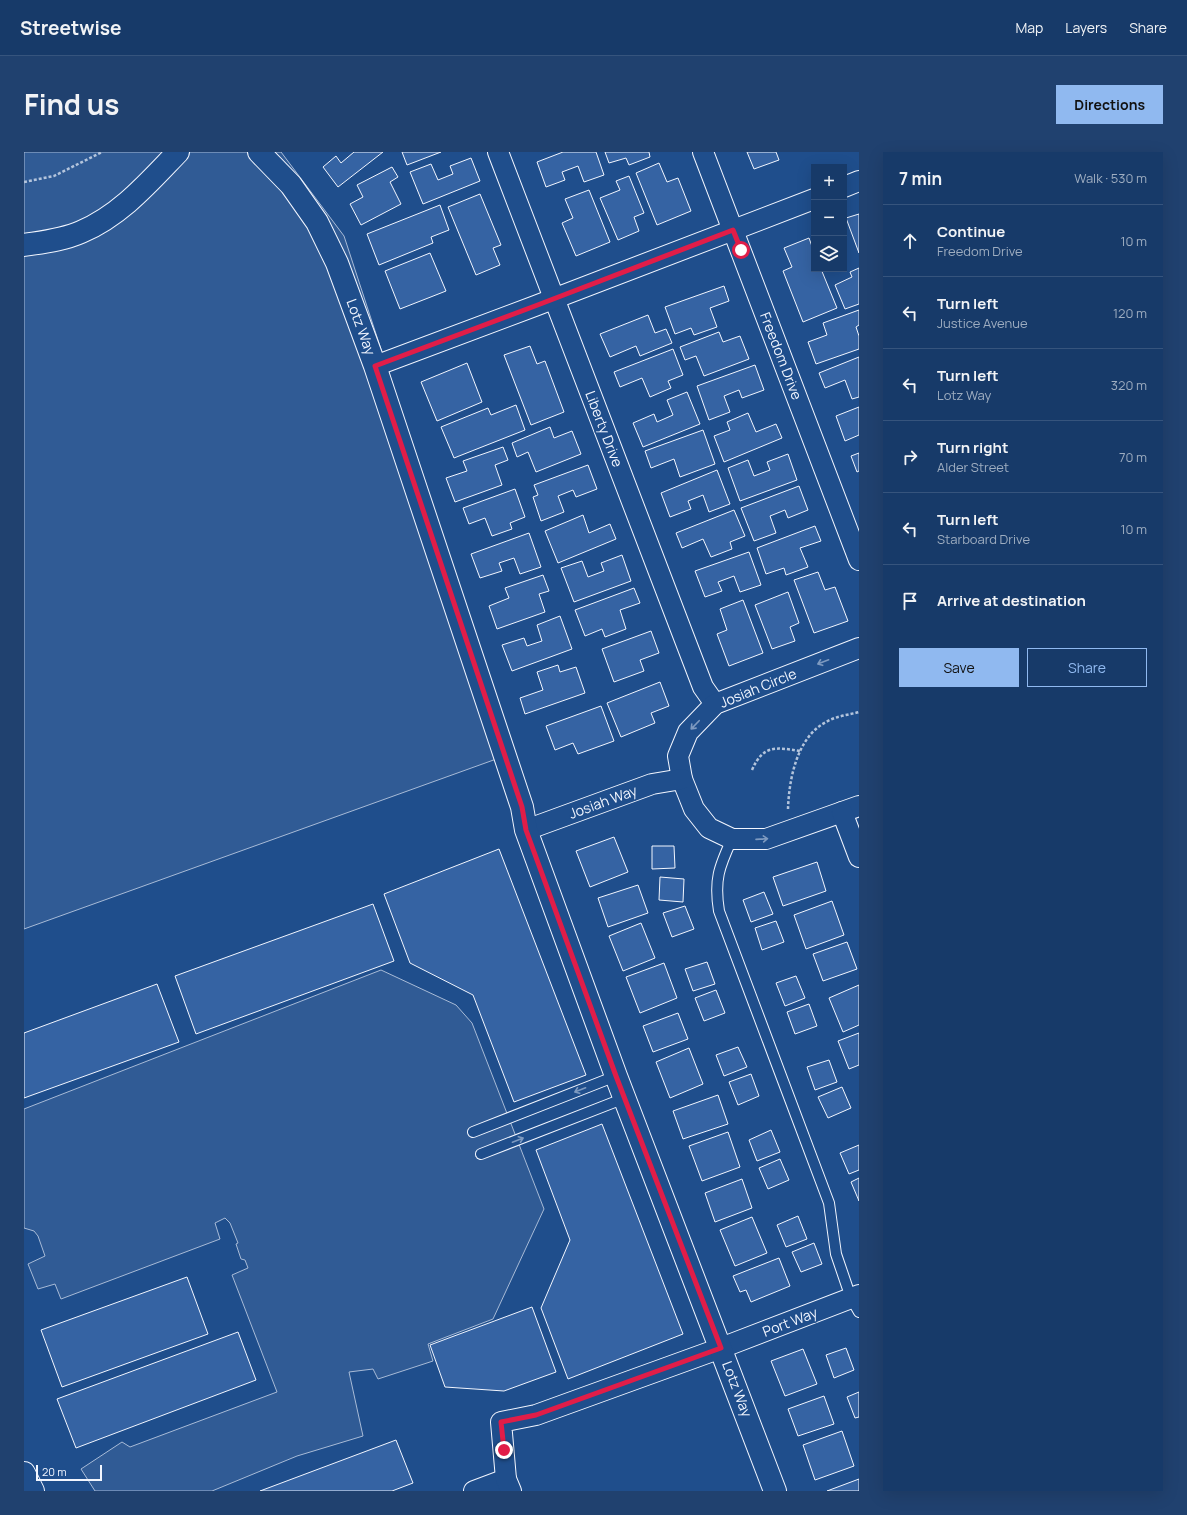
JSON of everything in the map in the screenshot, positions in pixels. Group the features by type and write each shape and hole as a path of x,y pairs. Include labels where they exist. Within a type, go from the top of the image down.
{"main road":[{"path":"24,246 54,240 81,232 111,216 134,197 178,152"},
{"name":"Lotz Way","path":"259,152 291,185 317,222 337,263 375,366 522,807 526,830 624,1098 775,1491"},
{"path":"24,1473 33,1491"}],"street":[{"name":"Liberty Drive","path":"498,152 553,300 703,687 715,704"},
{"name":"Freedom Drive","path":"703,152 859,560"},
{"path":"847,186 859,181"},
{"path":"375,366 553,300 811,200"},
{"name":"Josiah Circle","path":"851,809 766,839 732,839 709,828 694,809 682,779 678,756 688,732 715,704 859,648"},
{"name":"Josiah Way","path":"526,830 652,784 682,779"},
{"path":"851,809 859,857"},
{"name":"Port Way","path":"509,1485 501,1422 536,1415 721,1348 856,1302"},
{"path":"474,1491 509,1485"}],"lane":[{"path":"732,839 719,866 716,893 719,911 829,1203 836,1254 856,1302"},
{"path":"473,1132 616,1076"},
{"path":"481,1154 624,1098"}],"path":[{"path":"24,182 54,176 102,152"},
{"path":"788,815 789,795 800,751 812,734 826,722 859,712"},
{"path":"752,770 758,757 765,751 774,748 800,751"}],"shaded area":[{"path":"24,152 281,152 344,236 513,753 24,929"},
{"path":"381,970 456,1005 472,1023 544,1209 493,1319 428,1344 433,1361 378,1379 373,1369 349,1372 363,1436 297,1456 212,1491 95,1491 81,1469 122,1442 130,1447 277,1392 232,1275 248,1268 245,1260 241,1259 236,1244 238,1243 230,1223 225,1218 215,1223 220,1239 61,1299 55,1284 38,1289 28,1264 45,1256 38,1236 34,1231 24,1228 24,1109"}],"building":[{"path":"354,152 383,152 338,187 323,167 336,156 341,163"},
{"path":"402,152 441,152 407,165"},
{"path":"563,152 596,152 604,175 584,182 578,166 562,172 565,180 546,187 537,162"},
{"path":"605,152 649,152 650,157 629,165 626,158 609,163"},
{"path":"747,152 776,152 779,160 754,169"},
{"path":"471,158 480,181 423,204 410,172 431,164 438,180 453,174 450,166"},
{"path":"659,163 667,182 678,178 691,211 657,225 636,173"},
{"path":"392,167 398,177 390,182 401,204 361,225 350,204 363,197 357,185"},
{"path":"629,176 644,213 634,217 639,231 618,240 600,198 620,190 616,181"},
{"path":"589,190 610,242 576,256 562,223 573,218 565,199"},
{"path":"480,194 501,245 493,248 500,265 476,275 448,207"},
{"path":"440,205 449,230 431,237 433,243 379,265 367,234"},
{"path":"859,214 859,253 847,221 847,218"},
{"path":"809,238 811,244 811,272 822,272 837,308 803,322 783,271 792,267 784,248"},
{"path":"430,253 446,291 400,309 385,271"},
{"path":"859,268 859,304 845,309 835,285 852,277 850,272"},
{"path":"724,286 729,301 710,308 717,327 694,335 691,328 675,334 665,307"},
{"path":"859,310 859,325 856,327 859,336 859,349 816,364 808,342 827,335 823,323"},
{"path":"648,315 655,333 666,329 672,343 640,356 636,346 610,357 600,334"},
{"path":"719,332 723,342 740,336 749,359 704,376 696,356 685,360 680,347"},
{"path":"530,346 537,364 545,361 564,412 531,425 504,355"},
{"path":"673,349 683,375 668,381 671,388 650,397 642,378 620,387 614,372"},
{"path":"859,357 859,397 852,399 845,380 825,388 819,373"},
{"path":"467,363 482,402 437,421 421,382"},
{"path":"755,365 764,390 742,398 739,390 724,396 730,412 709,420 697,386"},
{"path":"687,392 700,424 643,447 633,423 654,414 657,422 673,415 667,400"},
{"path":"516,405 525,430 454,458 441,427 488,408 491,415"},
{"path":"859,407 859,435 845,441 836,416"},
{"path":"748,413 756,432 776,424 782,438 724,462 714,436 730,430 727,422"},
{"path":"550,427 554,438 572,431 581,454 536,472 528,452 517,457 512,443"},
{"path":"703,430 715,464 680,477 674,459 651,468 645,451"},
{"path":"503,447 508,460 495,465 502,485 455,502 446,478 467,471 463,461"},
{"path":"859,453 859,471 857,472 851,456"},
{"path":"788,454 797,480 740,501 728,468 748,460 754,476 770,470 767,462"},
{"path":"588,465 597,489 576,497 573,490 558,496 564,512 541,521 533,497 538,495 534,485"},
{"path":"717,470 730,504 709,512 703,495 688,501 691,509 670,517 661,493"},
{"path":"799,486 808,510 788,518 785,510 770,516 776,533 754,541 741,508"},
{"path":"515,489 525,517 510,523 512,529 492,536 485,518 469,524 463,508"},
{"path":"734,510 745,536 730,542 732,549 711,557 703,539 682,548 676,533"},
{"path":"583,515 589,533 610,524 616,539 558,563 545,531"},
{"path":"815,526 821,541 800,548 808,567 786,575 784,568 766,574 757,548"},
{"path":"529,533 541,567 520,574 514,558 499,563 502,571 480,578 471,554"},
{"path":"749,552 761,585 740,592 734,576 718,582 722,591 705,597 695,571"},
{"path":"622,555 631,581 574,602 561,568 582,561 588,577 604,571 601,563"},
{"path":"818,572 825,590 835,587 848,621 814,633 794,580"},
{"path":"543,575 549,591 539,594 545,612 497,629 489,606 509,598 505,588"},
{"path":"634,588 640,603 620,610 626,629 605,637 602,629 585,636 575,610"},
{"path":"788,592 799,623 790,627 795,641 772,649 755,605"},
{"path":"743,600 763,653 729,666 717,634 727,630 720,609"},
{"path":"560,616 572,649 512,671 502,645 524,638 527,646 542,641 537,625"},
{"path":"651,631 659,653 640,660 644,671 614,682 602,649"},
{"path":"558,665 560,672 576,667 585,693 525,714 520,698 543,690 537,672"},
{"path":"660,682 669,706 651,713 655,723 621,737 607,703"},
{"path":"601,706 614,741 578,754 573,743 555,750 546,726"},
{"path":"614,837 628,872 590,887 576,851"},
{"path":"652,846 674,846 675,868 652,869"},
{"path":"499,849 586,1075 514,1102 473,995 410,963 384,894"},
{"path":"817,862 826,891 783,906 773,877"},
{"path":"660,877 684,879 683,902 659,900"},
{"path":"638,885 648,913 608,927 598,898"},
{"path":"764,892 773,914 751,922 743,900"},
{"path":"832,901 844,935 806,949 794,915"},
{"path":"373,904 394,961 196,1034 175,976"},
{"path":"685,906 694,929 672,937 663,913"},
{"path":"776,921 784,942 762,950 755,928"},
{"path":"641,923 655,958 623,971 609,936"},
{"path":"847,942 857,969 823,981 813,954"},
{"path":"707,962 715,984 693,991 685,969"},
{"path":"664,963 677,998 640,1013 626,977"},
{"path":"796,976 805,998 785,1006 776,983"},
{"path":"157,984 179,1042 24,1098 24,1033"},
{"path":"859,985 859,1025 843,1032 829,998"},
{"path":"716,990 725,1013 704,1021 695,998"},
{"path":"809,1004 817,1026 795,1034 787,1012"},
{"path":"678,1013 688,1039 653,1052 643,1026"},
{"path":"859,1033 859,1065 849,1069 838,1041"},
{"path":"738,1047 747,1067 724,1076 716,1055"},
{"path":"689,1048 703,1084 670,1098 656,1062"},
{"path":"829,1060 837,1082 815,1090 807,1067"},
{"path":"751,1074 759,1096 738,1105 729,1082"},
{"path":"842,1087 851,1108 828,1118 818,1097"},
{"path":"718,1095 728,1124 683,1139 673,1111"},
{"path":"602,1124 683,1334 568,1379 541,1308 570,1240 536,1150"},
{"path":"771,1130 780,1152 757,1161 749,1140"},
{"path":"728,1132 740,1167 702,1181 689,1146"},
{"path":"859,1145 859,1170 849,1174 840,1153"},
{"path":"780,1159 789,1180 768,1189 759,1168"},
{"path":"859,1178 859,1201 851,1182"},
{"path":"742,1179 752,1208 715,1222 705,1193"},
{"path":"798,1216 807,1239 786,1247 777,1225"},
{"path":"752,1217 767,1253 735,1266 720,1230"},
{"path":"814,1243 822,1264 801,1272 792,1252"},
{"path":"779,1258 790,1286 751,1302 746,1290 740,1292 733,1276"},
{"path":"187,1277 208,1334 62,1387 41,1330"},
{"path":"532,1307 556,1372 504,1391 445,1387 430,1345"},
{"path":"238,1332 256,1380 76,1448 57,1399"},
{"path":"846,1348 854,1370 834,1378 826,1355"},
{"path":"803,1349 817,1384 785,1396 771,1361"},
{"path":"859,1392 859,1417 855,1418 847,1397"},
{"path":"824,1396 834,1424 798,1436 788,1409"},
{"path":"842,1431 854,1466 815,1480 803,1445"},
{"path":"396,1440 413,1483 392,1491 260,1491"},
{"path":"859,1479 859,1491 827,1491"}],"route":[{"path":"504,1450 501,1422 536,1415 721,1348 616,1076 526,830 522,807 375,366 733,230 741,250"}]}
